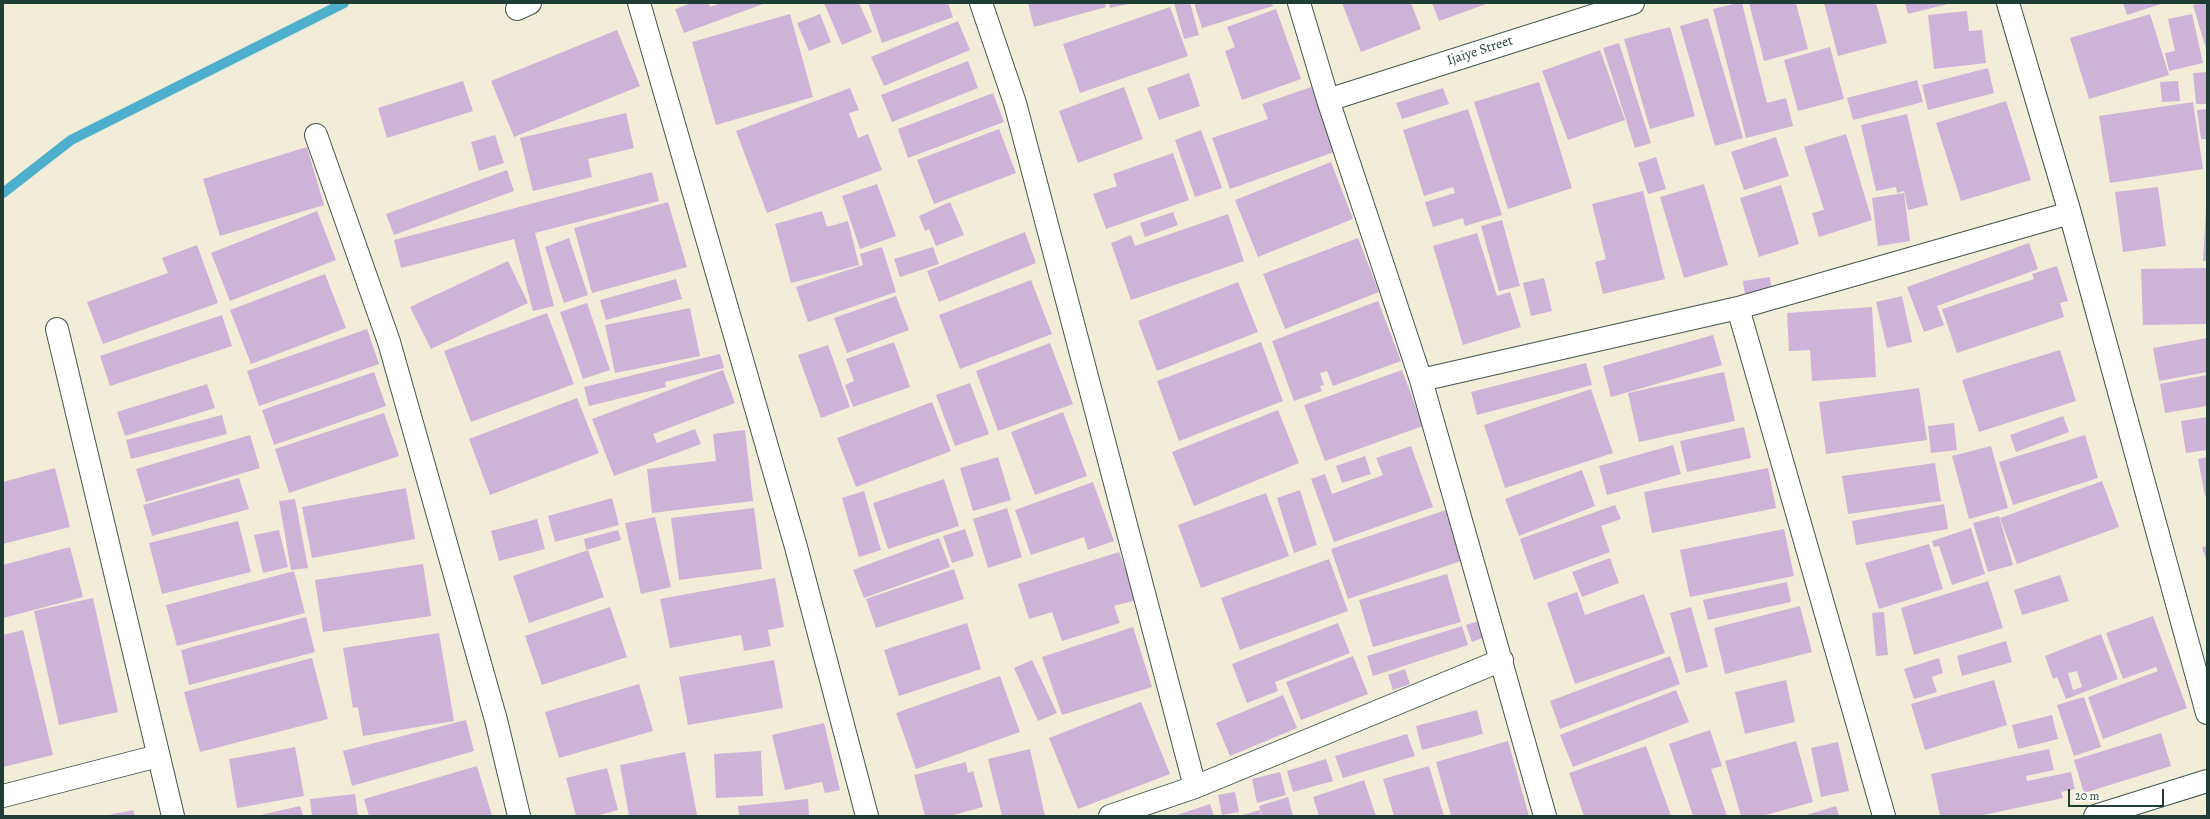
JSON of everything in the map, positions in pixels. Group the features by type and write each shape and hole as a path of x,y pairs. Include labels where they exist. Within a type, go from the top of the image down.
{"street":[{"path":"639,3 796,547 867,816"},
{"path":"981,3 1015,103 1194,787"},
{"path":"1299,3 1328,100 1421,380 1502,660 1545,816"},
{"name":"Ijaiye Street","path":"1328,100 1633,3"},
{"path":"2008,3 2070,213 2207,713"},
{"path":"316,135 389,342 496,720 519,816"},
{"path":"1421,380 1738,308 2070,213"},
{"path":"1738,308 1884,816"},
{"path":"57,329 173,816"},
{"path":"1110,816 1194,787 1502,660"},
{"path":"3,796 158,756"},
{"path":"2095,816 2207,781"}],"building":[{"path":"692,3 709,3 710,7 721,3 766,3 684,33 675,9"},
{"path":"824,3 859,3 872,32 842,45"},
{"path":"868,3 948,3 953,17 882,43"},
{"path":"1028,3 1105,3 1106,7 1034,27"},
{"path":"1109,3 1128,3 1128,4 1110,8"},
{"path":"1174,3 1190,3 1199,35 1184,39"},
{"path":"1194,3 1272,3 1273,6 1202,28"},
{"path":"1342,3 1411,3 1421,29 1361,52"},
{"path":"1432,3 1489,3 1439,21"},
{"path":"1742,3 1767,103 1786,98 1793,126 1746,138 1713,9"},
{"path":"1749,3 1796,3 1808,49 1764,61"},
{"path":"1824,3 1876,3 1887,43 1838,56"},
{"path":"1905,3 1948,3 1948,4 1908,14"},
{"path":"2123,3 2164,3 2127,15"},
{"path":"2207,3 2207,52 2193,5"},
{"path":"1170,7 1188,56 1080,93 1063,44"},
{"path":"1276,9 1301,79 1242,100 1225,51 1235,47 1227,27"},
{"path":"1967,11 1969,31 1982,30 1986,63 1934,69 1928,15"},
{"path":"790,14 813,97 716,125 692,42"},
{"path":"820,14 831,42 809,51 797,23"},
{"path":"2150,14 2169,75 2089,99 2070,38"},
{"path":"2192,14 2203,63 2169,71 2165,53 2175,51 2168,19"},
{"path":"1708,18 1743,138 1715,146 1680,26"},
{"path":"958,21 970,50 884,86 871,57"},
{"path":"1670,27 1695,116 1650,129 1624,39"},
{"path":"617,30 640,86 514,137 491,81"},
{"path":"1619,43 1651,143 1635,148 1603,48"},
{"path":"1830,47 1844,99 1798,111 1784,60"},
{"path":"1600,50 1625,120 1568,140 1542,71"},
{"path":"968,61 978,88 892,122 881,95"},
{"path":"1988,68 1994,93 1928,110 1922,85"},
{"path":"2207,72 2207,104 2196,104 2193,73"},
{"path":"1189,73 1200,106 1159,120 1147,88"},
{"path":"1917,80 1923,102 1853,120 1847,98"},
{"path":"463,81 473,111 387,138 378,108"},
{"path":"2178,81 2180,101 2162,102 2160,82"},
{"path":"1539,82 1572,188 1508,209 1474,102"},
{"path":"1314,86 1337,151 1230,189 1212,138 1268,119 1262,104"},
{"path":"1124,87 1143,139 1078,163 1059,111"},
{"path":"850,88 859,110 849,113 858,138 868,134 882,170 767,213 736,131"},
{"path":"1443,88 1449,104 1402,119 1396,103"},
{"path":"993,93 1004,122 908,158 898,129"},
{"path":"2006,101 2031,180 1961,201 1936,123"},
{"path":"2193,102 2203,169 2110,183 2099,116"},
{"path":"1468,109 1502,215 1465,226 1463,218 1433,227 1425,202 1455,193 1453,187 1424,196 1403,130"},
{"path":"2207,109 2207,139 2201,139 2197,110"},
{"path":"626,113 634,148 588,159 592,177 533,191 520,138"},
{"path":"1907,114 1928,205 1908,210 1904,191 1897,193 1896,187 1876,191 1861,125"},
{"path":"999,129 1016,173 934,204 917,160"},
{"path":"1201,130 1222,188 1195,197 1175,140"},
{"path":"1846,134 1872,220 1819,237 1812,213 1824,210 1804,147"},
{"path":"495,135 504,163 479,171 471,142"},
{"path":"1776,137 1789,176 1744,190 1731,152"},
{"path":"307,147 324,205 220,236 203,179"},
{"path":"1173,153 1189,200 1106,229 1093,194 1117,186 1113,174"},
{"path":"1656,157 1666,189 1648,194 1638,163"},
{"path":"1331,162 1353,219 1258,257 1235,200"},
{"path":"507,170 514,191 394,235 386,214"},
{"path":"652,172 659,201 535,233 554,306 533,311 514,239 401,268 394,240"},
{"path":"877,184 896,236 860,249 842,196"},
{"path":"1704,184 1728,265 1684,278 1660,197"},
{"path":"1781,185 1799,244 1759,257 1740,198"},
{"path":"2158,187 2166,246 2123,252 2115,192"},
{"path":"1643,191 1665,279 1603,294 1595,262 1606,259 1592,204"},
{"path":"1904,193 1910,241 1878,246 1872,198"},
{"path":"668,202 687,267 592,293 574,228"},
{"path":"950,202 964,235 936,246 929,229 925,231 919,216"},
{"path":"2206,208 2207,261 2203,261"},
{"path":"317,211 336,260 230,301 211,253"},
{"path":"822,211 827,227 848,221 859,265 791,283 775,224"},
{"path":"1173,212 1178,225 1145,237 1140,223"},
{"path":"1228,214 1244,261 1131,300 1111,243 1131,235 1135,246"},
{"path":"1502,220 1520,286 1499,291 1481,226"},
{"path":"1025,232 1036,263 939,302 927,271"},
{"path":"1477,233 1497,296 1510,292 1521,327 1463,345 1433,246"},
{"path":"569,238 588,295 564,303 545,247"},
{"path":"1358,238 1379,292 1285,329 1263,274"},
{"path":"2029,243 2038,269 1937,306 1944,325 1924,332 1907,287"},
{"path":"197,245 218,303 103,344 87,302 168,273 162,258"},
{"path":"882,247 896,292 808,322 796,287 863,265 860,254"},
{"path":"933,247 939,264 900,277 894,259"},
{"path":"508,261 528,303 431,349 410,307"},
{"path":"2057,266 2068,301 2060,303 2064,317 1957,353 1942,309 2034,279 2032,274"},
{"path":"2207,268 2207,324 2143,325 2141,269"},
{"path":"325,274 346,328 251,364 230,310"},
{"path":"1770,277 1772,291 1745,295 1743,281"},
{"path":"1544,278 1552,311 1531,316 1523,283"},
{"path":"676,279 682,299 606,320 600,300"},
{"path":"1031,280 1052,334 960,369 939,315"},
{"path":"1238,282 1258,332 1157,371 1138,321"},
{"path":"896,296 909,330 847,353 834,318"},
{"path":"1902,296 1912,342 1887,348 1876,302"},
{"path":"1378,301 1401,361 1333,386 1327,371 1320,373 1324,385 1320,386 1322,391 1294,401 1272,341"},
{"path":"587,303 610,370 583,379 560,312"},
{"path":"1872,307 1876,377 1812,381 1810,350 1789,351 1787,313"},
{"path":"690,308 700,356 615,373 605,325"},
{"path":"547,313 574,384 471,422 444,351"},
{"path":"222,315 232,346 110,386 100,356"},
{"path":"367,329 379,364 259,406 247,371"},
{"path":"1713,335 1722,365 1611,397 1603,366"},
{"path":"2207,338 2207,372 2159,381 2153,348"},
{"path":"894,342 910,387 853,407 845,385 854,381 846,359"},
{"path":"1261,342 1283,401 1179,441 1157,381"},
{"path":"1050,343 1073,404 998,431 976,371"},
{"path":"828,345 850,407 821,418 798,355"},
{"path":"2060,350 2076,401 1979,432 1962,380"},
{"path":"720,354 724,368 665,382 666,387 589,406 584,387"},
{"path":"1586,363 1592,385 1477,415 1471,392"},
{"path":"723,370 735,403 653,434 657,443 695,429 701,444 614,476 592,419"},
{"path":"1402,370 1423,426 1325,461 1304,405"},
{"path":"374,372 386,406 274,445 262,410"},
{"path":"1724,372 1735,421 1639,442 1628,393"},
{"path":"2207,375 2207,406 2165,413 2160,384"},
{"path":"970,383 989,434 955,446 936,395"},
{"path":"207,384 215,408 125,436 117,412"},
{"path":"1919,388 1927,440 1826,454 1819,402"},
{"path":"1591,389 1613,453 1505,488 1484,425"},
{"path":"577,398 599,453 490,495 469,439"},
{"path":"932,402 951,451 856,487 837,438"},
{"path":"1278,410 1299,463 1194,506 1172,452"},
{"path":"1063,412 1087,476 1035,495 1011,432"},
{"path":"384,413 399,456 289,493 275,449"},
{"path":"222,415 227,434 131,459 126,440"},
{"path":"2063,416 2069,432 2016,452 2010,435"},
{"path":"2207,417 2207,450 2186,453 2181,421"},
{"path":"1954,423 1957,450 1931,453 1928,426"},
{"path":"1744,427 1751,458 1687,472 1680,441"},
{"path":"745,430 753,501 652,513 647,469 716,461 713,434"},
{"path":"250,435 260,468 146,502 136,469"},
{"path":"2085,435 2098,478 2013,505 1999,462"},
{"path":"1673,445 1681,474 1607,495 1599,466"},
{"path":"1411,446 1433,507 1334,542 1311,479 1325,474 1332,494 1383,475 1376,458"},
{"path":"1991,446 2008,508 1969,519 1952,456"},
{"path":"1365,456 1371,474 1342,483 1336,466"},
{"path":"998,457 1011,500 973,511 960,468"},
{"path":"2207,457 2207,495 2205,496 2198,459"},
{"path":"1935,463 1941,501 1848,514 1842,476"},
{"path":"55,468 70,527 3,544 3,482"},
{"path":"1768,468 1776,508 1652,533 1644,492"},
{"path":"1582,470 1595,506 1519,536 1505,499"},
{"path":"239,478 249,509 152,536 143,505"},
{"path":"944,479 959,526 888,549 873,503"},
{"path":"2102,481 2119,527 2017,564 2000,518"},
{"path":"1093,482 1114,541 1088,550 1084,537 1031,555 1015,510"},
{"path":"406,488 415,539 312,558 302,507"},
{"path":"1300,490 1317,545 1294,553 1277,498"},
{"path":"864,491 881,550 859,557 842,498"},
{"path":"1266,493 1289,556 1201,588 1178,525"},
{"path":"612,498 619,525 555,542 548,516"},
{"path":"295,499 308,568 291,570 279,501"},
{"path":"1944,504 1948,529 1856,545 1852,521"},
{"path":"1615,505 1621,519 1601,526 1610,552 1534,580 1520,539"},
{"path":"754,508 762,569 679,580 671,518"},
{"path":"1007,508 1022,557 988,568 973,519"},
{"path":"1446,510 1464,560 1348,599 1331,549"},
{"path":"1999,516 2013,565 1988,572 1973,523"},
{"path":"655,517 671,587 641,594 625,523"},
{"path":"537,519 545,549 499,561 491,531"},
{"path":"238,521 251,572 162,594 149,543"},
{"path":"1971,528 1985,574 1952,585 1939,546 1934,547 1932,541"},
{"path":"965,529 974,556 952,563 943,536"},
{"path":"1784,529 1794,576 1690,597 1680,550"},
{"path":"279,530 288,567 263,573 254,535"},
{"path":"618,530 621,540 586,550 584,539"},
{"path":"939,538 950,567 864,598 853,570"},
{"path":"1929,544 1943,589 1879,609 1865,563"},
{"path":"2207,546 2207,562 2202,547"},
{"path":"70,547 83,597 3,618 3,565"},
{"path":"588,550 604,597 529,623 513,576"},
{"path":"1119,552 1126,571 1130,570 1140,599 1114,606 1120,623 1062,641 1052,612 1029,619 1018,584"},
{"path":"1610,558 1619,583 1582,597 1572,572"},
{"path":"1329,559 1348,611 1240,650 1221,598"},
{"path":"423,564 431,616 323,632 315,580"},
{"path":"954,569 964,599 876,628 866,599"},
{"path":"294,571 305,613 177,646 166,605"},
{"path":"1447,574 1461,622 1373,647 1359,600"},
{"path":"2060,575 2069,601 2022,615 2014,590"},
{"path":"775,578 784,627 768,630 771,646 744,651 741,635 670,648 660,599"},
{"path":"1988,581 2003,628 1914,655 1901,608"},
{"path":"1787,582 1791,602 1708,620 1703,600"},
{"path":"1577,592 1585,615 1644,594 1665,653 1575,684 1547,603"},
{"path":"93,598 118,712 59,725 34,611"},
{"path":"1800,606 1812,652 1725,674 1714,628"},
{"path":"610,607 627,657 542,685 525,636"},
{"path":"1691,607 1708,667 1686,673 1670,613"},
{"path":"1884,612 1888,655 1876,656 1872,613"},
{"path":"2153,616 2187,708 2103,739 2088,697 2158,671 2156,667 2123,679 2106,633"},
{"path":"306,617 315,652 189,685 181,650"},
{"path":"1479,621 1485,637 1472,642 1466,625"},
{"path":"967,623 981,669 899,696 884,650"},
{"path":"1338,623 1350,653 1275,682 1278,691 1247,703 1232,664"},
{"path":"1462,626 1468,645 1373,676 1367,656"},
{"path":"1133,627 1152,687 1062,715 1042,657"},
{"path":"23,630 53,755 3,767 3,635"},
{"path":"439,633 454,721 363,736 358,707 353,708 343,648"},
{"path":"2101,634 2118,679 2066,699 2057,677 2053,679 2045,656","holes":["2077,671 2082,687 2073,690 2068,673"]},
{"path":"2006,641 2012,662 1962,676 1957,656"},
{"path":"1353,656 1368,694 1301,720 1286,682"},
{"path":"1670,656 1680,684 1560,729 1550,701"},
{"path":"312,658 328,719 200,752 184,692"},
{"path":"1939,658 1943,673 1932,677 1937,692 1914,699 1904,669"},
{"path":"774,660 783,708 688,725 679,677"},
{"path":"1032,660 1057,713 1038,721 1014,668"},
{"path":"1405,669 1410,684 1393,690 1388,675"},
{"path":"1000,676 1020,732 916,769 896,713"},
{"path":"1786,680 1795,722 1745,734 1735,692"},
{"path":"1994,680 2007,725 1925,750 1911,704"},
{"path":"639,684 653,731 559,758 545,712"},
{"path":"1676,690 1689,722 1573,767 1560,735"},
{"path":"1283,695 1297,728 1230,756 1216,723"},
{"path":"2084,697 2101,747 2074,756 2057,705"},
{"path":"1141,702 1170,774 1078,809 1049,738"},
{"path":"1477,710 1483,734 1422,750 1416,726"},
{"path":"2052,715 2058,739 2018,749 2012,725"},
{"path":"466,720 474,751 352,786 343,751"},
{"path":"824,723 840,790 825,793 822,782 785,790 772,735"},
{"path":"1710,730 1722,766 1711,769 1727,816 1693,816 1669,744"},
{"path":"2161,733 2171,766 2084,793 2074,760"},
{"path":"1407,734 1415,756 1343,778 1335,756"},
{"path":"1508,741 1529,816 1451,816 1436,762"},
{"path":"1796,741 1813,802 1762,816 1741,816 1725,761"},
{"path":"1838,742 1849,791 1821,797 1811,748"},
{"path":"1646,746 1671,816 1584,816 1569,773"},
{"path":"295,747 304,796 237,808 229,759"},
{"path":"1030,749 1045,816 1002,816 988,759"},
{"path":"2049,749 2054,770 2026,776 2027,781 2071,772 2075,789 2061,792 2063,798 1979,816 1940,816 1931,774"},
{"path":"761,751 763,796 716,798 714,754"},
{"path":"685,752 697,815 629,816 620,765"},
{"path":"1326,759 1333,781 1293,792 1287,771"},
{"path":"966,762 968,773 973,771 983,807 950,816 925,816 914,775"},
{"path":"477,766 492,816 369,816 364,799"},
{"path":"1429,766 1444,816 1394,816 1383,779"},
{"path":"607,768 618,810 596,816 576,816 566,778"},
{"path":"1280,772 1286,795 1257,803 1252,779"},
{"path":"1364,780 1376,816 1319,816 1313,797"},
{"path":"1235,792 1239,812 1222,815 1218,795"},
{"path":"355,794 358,816 312,816 310,799"},
{"path":"1288,797 1293,816 1262,816 1259,806"},
{"path":"808,799 809,816 739,816 738,806"},
{"path":"1210,804 1214,816 1174,816"},
{"path":"300,806 303,816 261,816 261,815"},
{"path":"1836,806 1839,816 1803,816"},
{"path":"133,810 135,816 109,816 109,815"},
{"path":"1260,810 1261,816 1239,816"}],"waterway":[{"path":"3,193 71,140 344,3"}]}
